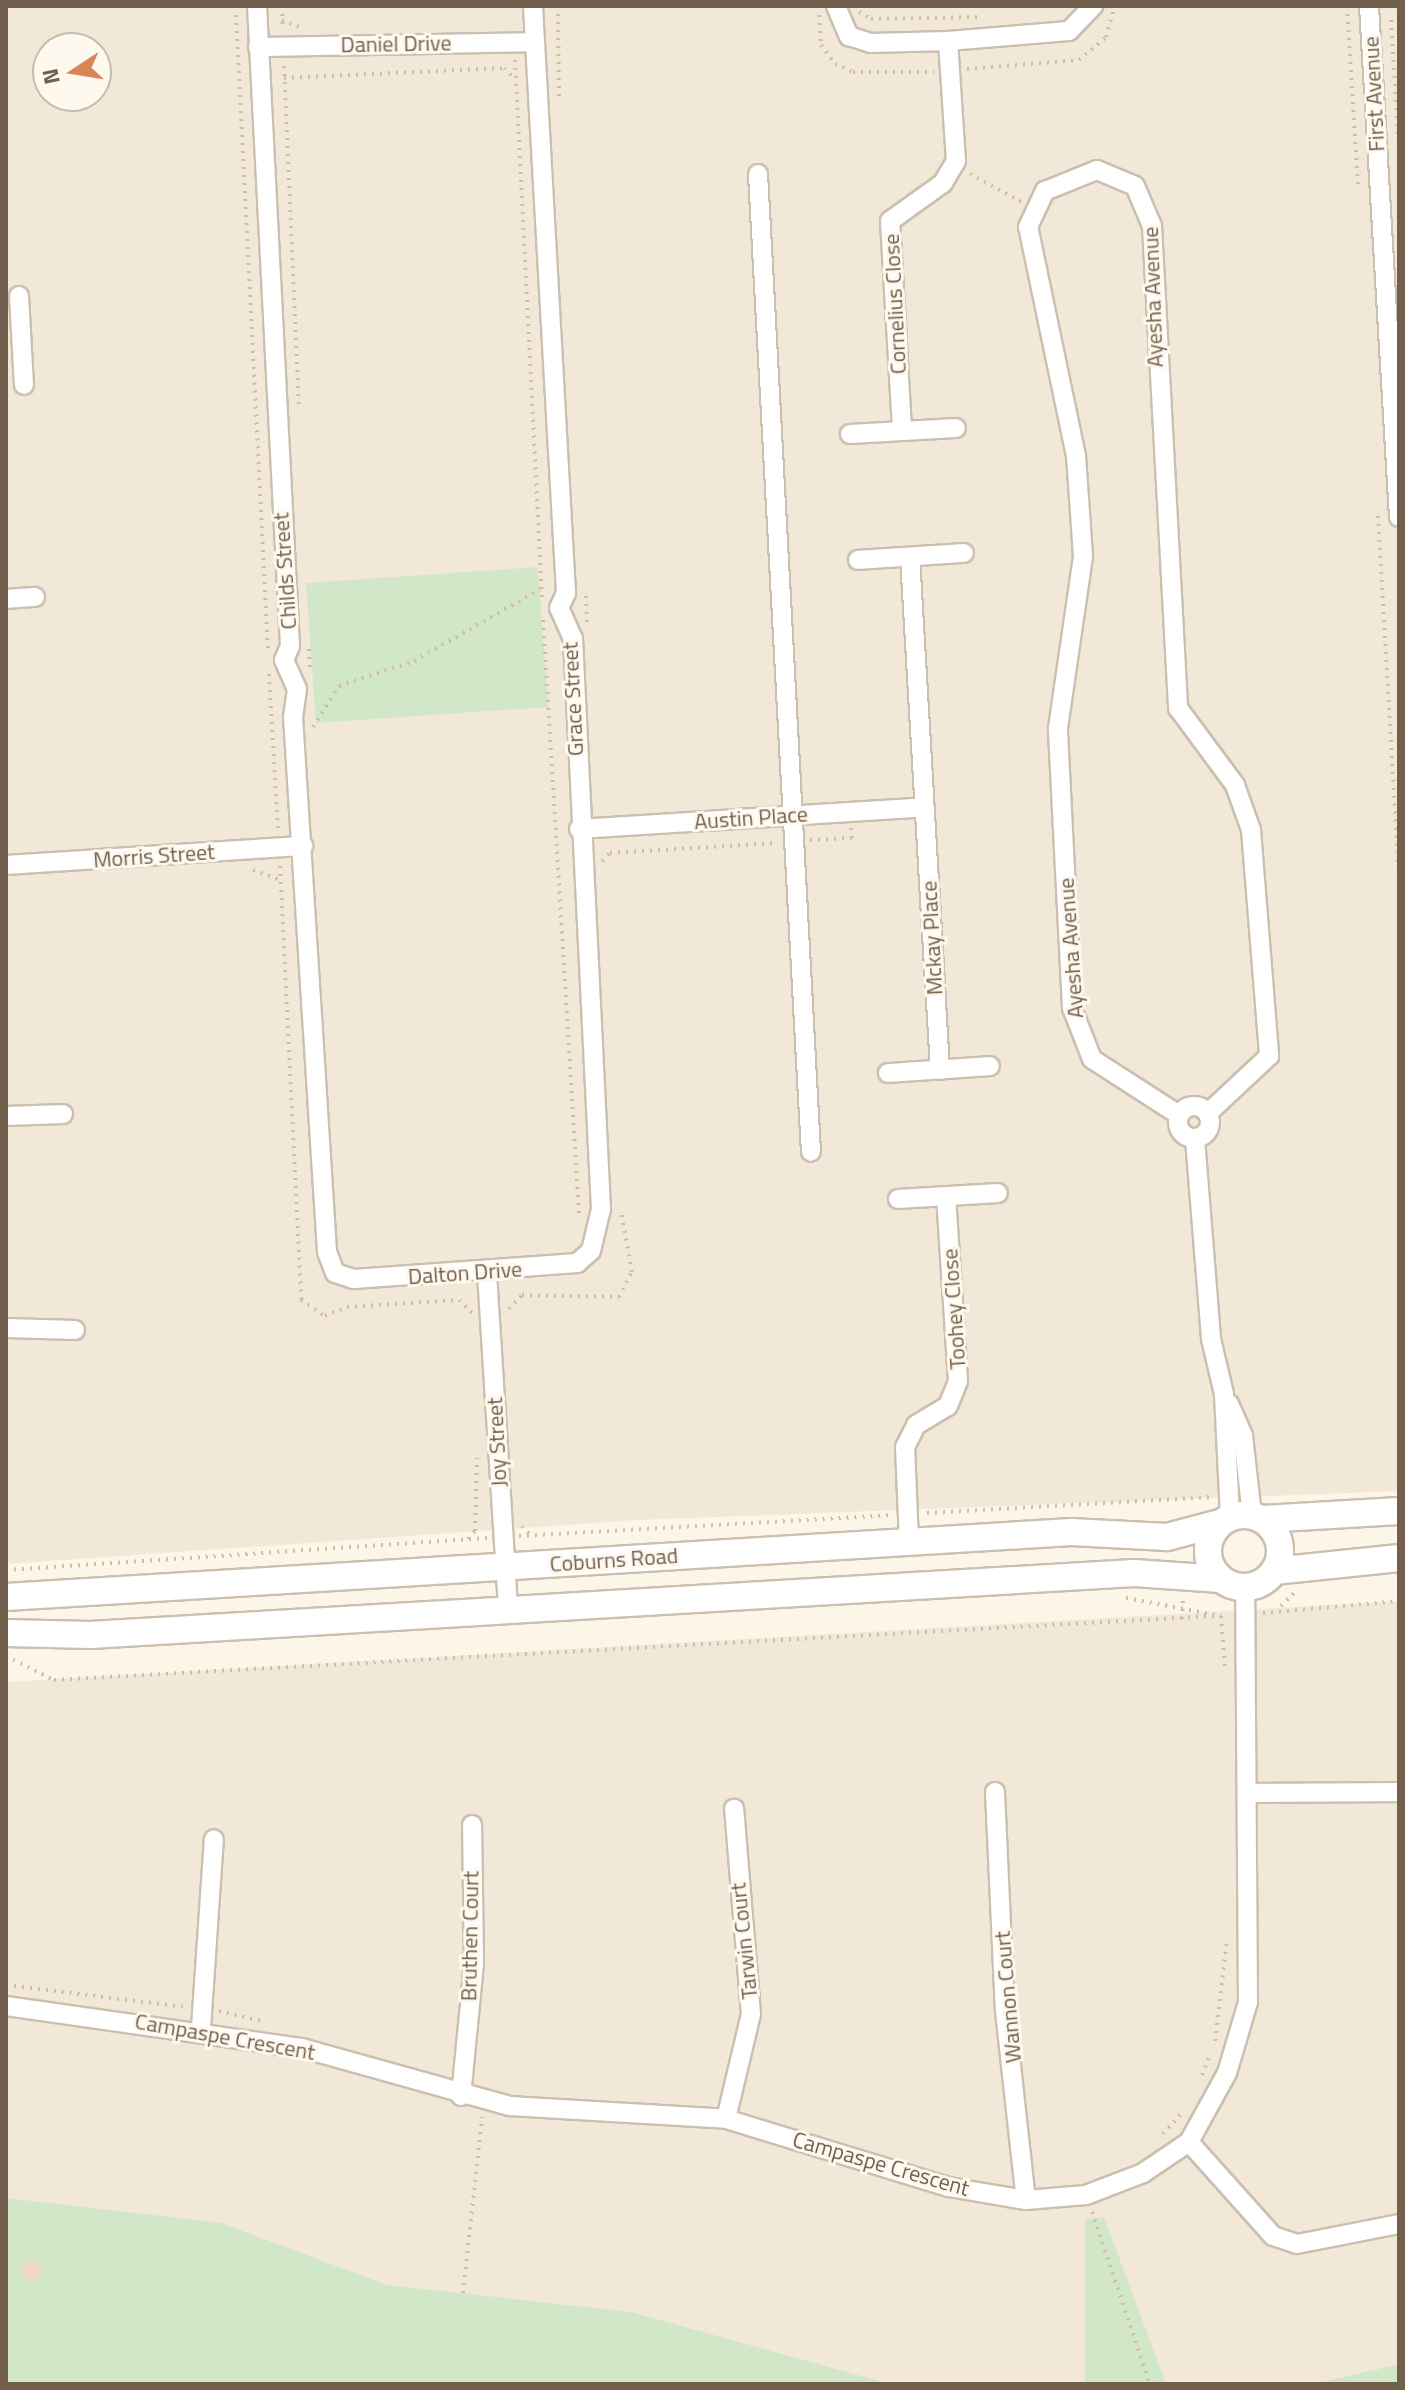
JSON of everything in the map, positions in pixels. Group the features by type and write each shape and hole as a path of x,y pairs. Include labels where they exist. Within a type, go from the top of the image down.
{"street":[{"name":"Childs Street","path":"257,6 290,646 284,660 297,689 327,1252 335,1273"},
{"name":"Grace Street","path":"533,6 566,593 559,608 573,639 579,829 601,1209 591,1251"},
{"path":"836,6 849,36 870,43 948,41 1069,31 1093,6"},
{"name":"First Avenue","path":"1369,6 1395,368 1399,517"},
{"path":"948,41 956,161"},
{"name":"Daniel Drive","path":"258,47 534,42"},
{"name":"Cornelius Close","path":"902,431 890,221 943,183 956,161"},
{"name":"Ayesha Avenue","path":"1097,170 1117,173 1147,202 1152,226 1157,411 1171,518 1173,683 1178,708 1246,807 1269,1028 1269,1056 1208,1113 1208,1132 1195,1139 1181,1131 1179,1115 1092,1059 1072,1008 1058,728 1083,556 1076,456 1028,227 1032,206 1045,191 1097,170"},
{"path":"758,174 790,815 811,1152"},
{"path":"19,296 13,337 24,385"},
{"path":"850,434 956,428"},
{"path":"858,560 964,553"},
{"name":"Mckay Place","path":"910,557 940,1070"},
{"path":"6,599 35,597"},
{"name":"Austin Place","path":"579,829 924,807"},
{"name":"Morris Street","path":"6,865 303,846"},
{"path":"888,1073 990,1066"},
{"path":"1179,1115 1195,1106 1208,1113"},
{"path":"6,1116 63,1114"},
{"name":"Ayesha Avenue","path":"1195,1139 1211,1339 1224,1394 1239,1514"},
{"path":"898,1199 998,1193"},
{"name":"Toohey Close","path":"909,1542 910,1434 948,1406 958,1381 946,1196"},
{"name":"Dalton Drive","path":"335,1273 354,1279 487,1273 577,1263 591,1251"},
{"name":"Joy Street","path":"487,1273 508,1611"},
{"path":"6,1328 75,1330"},
{"name":"Ayesha Avenue","path":"1224,1394 1243,1436 1239,1514"},
{"name":"Coburns Road","path":"6,1597 1071,1532 1167,1537 1239,1514 1399,1511"},
{"path":"1274,1571 1278,1537 1239,1514 1208,1545 1233,1583 1274,1571 1349,1558 1399,1558"},
{"name":"Coburns Road","path":"6,1633 90,1635 1087,1576 1233,1583"},
{"name":"Campaspe Crescent","path":"6,2006 201,2028 302,2048 483,2100 726,2119 949,2187 1026,2200 1086,2195 1143,2173 1189,2142 1227,2073 1248,2002 1252,1793 1246,1614 1233,1583"},
{"name":"Wannon Court","path":"995,1792 1005,2011 1026,2200"},
{"path":"1252,1793 1399,1792"},
{"name":"Tarwin Court","path":"726,2119 751,2014 734,1809"},
{"name":"Bruthen Court","path":"461,2096 474,1963 472,1825"},
{"path":"201,2028 214,1839"},
{"path":"1189,2142 1273,2236 1297,2244 1399,2224"}],"path":[{"path":"282,6 299,410"},
{"path":"858,6 871,19 999,17"},
{"path":"1390,6 1399,149"},
{"path":"514,42 541,589 580,1226"},
{"path":"284,78 504,68 515,79"},
{"path":"956,161 1032,206"},
{"path":"313,727 339,686 414,661 541,589"},
{"path":"309,632 311,680"},
{"path":"312,712 313,735"},
{"path":"242,871 281,880"},
{"path":"6,1570 908,1514 1239,1514"},
{"path":"1087,1576 1126,1598 1221,1616"},
{"path":"6,1656 54,1680 1221,1616 1399,1601"},
{"path":"1221,1616 1225,1675"},
{"path":"1198,2086 1223,1996 1227,1925"},
{"path":"6,1985 203,2009 270,2023"},
{"path":"1154,2143 1190,2099"},
{"path":"463,2293 483,2100"},
{"path":"1086,2195 1150,2384"}],"shaded area":[{"path":"6,6 1399,6 1399,1491 637,1520 6,1564"},
{"path":"1399,1601 1399,2384 6,2384 6,1682"}],"green space":[{"path":"538,567 548,707 316,723 306,583"},
{"path":"6,2198 221,2223 387,2285 631,2312 890,2384 6,2384"},
{"path":"1104,2217 1166,2384 1085,2384 1085,2219"},
{"path":"1399,2364 1399,2384 1315,2384"}],"building":[{"path":"31,2260 38,2263 41,2270 38,2277 31,2280 24,2277 21,2270 24,2263"}]}
